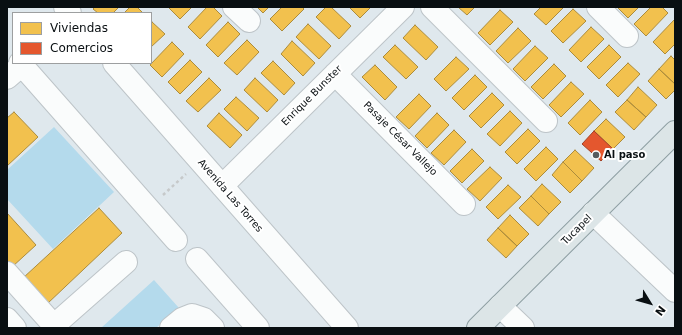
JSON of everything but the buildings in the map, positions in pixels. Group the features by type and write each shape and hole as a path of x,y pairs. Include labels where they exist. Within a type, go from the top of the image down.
{"main road":[{"name":"Tucapel","path":"478,328 675,132"}],"street":[{"name":"Enrique Bunster","path":"222,186 402,7"},
{"path":"432,7 546,121"},
{"path":"598,7 627,36"},
{"path":"7,48 12,59"},
{"name":"Avenida Las Torres","path":"115,64 347,328"},
{"path":"15,65 176,240"},
{"name":"Pasaje César Vallejo","path":"335,74 464,204"},
{"path":"594,214 675,291"},
{"path":"197,259 258,328"},
{"path":"7,273 49,320 54,323 59,322 126,262"},
{"path":"500,306 523,328"},
{"path":"171,328 182,319 192,315 204,319 213,328"},
{"path":"7,319 15,328"}],"path":[{"path":"148,209 200,162"}],"shaded area":[{"path":"54,127 114,192 53,249 7,199 7,170"},
{"path":"154,280 179,308 156,328 101,328"}],"place":[{"name":"Al paso","path":"596,155"}]}
